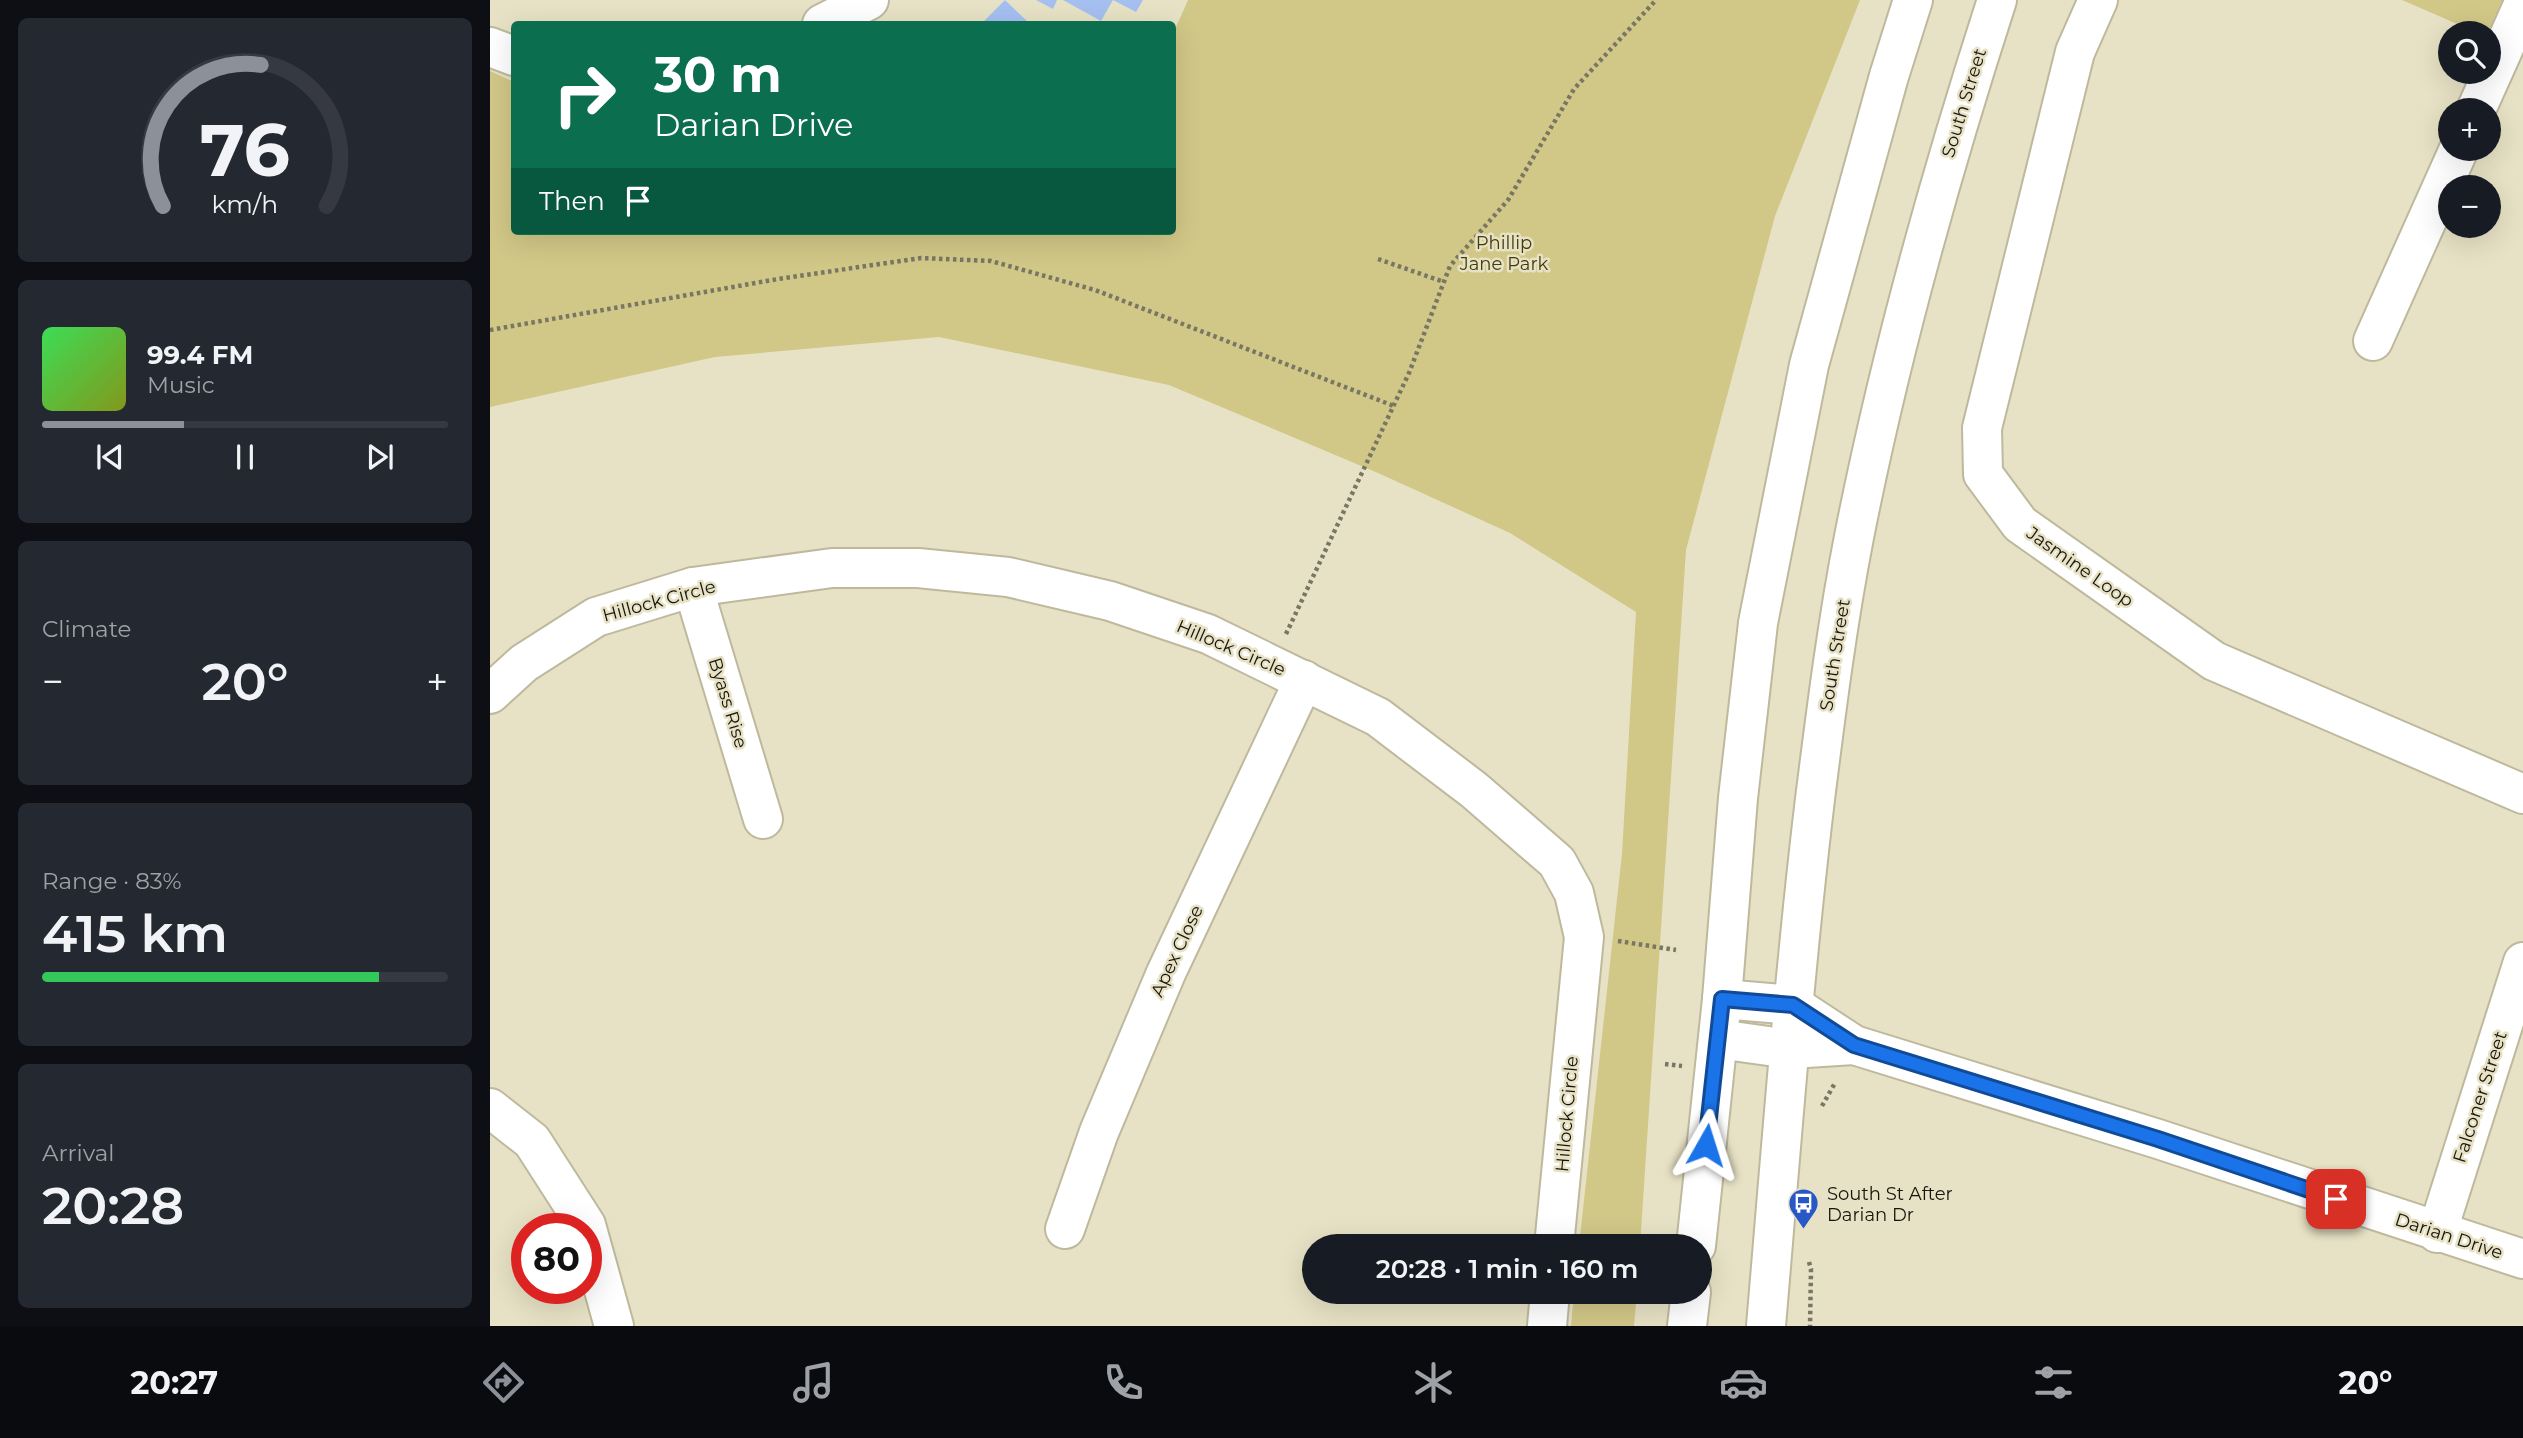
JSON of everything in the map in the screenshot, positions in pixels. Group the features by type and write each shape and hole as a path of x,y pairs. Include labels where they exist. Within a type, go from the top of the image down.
{"main road":[{"path":"828,21 869,0"},
{"path":"1697,1234 1722,999 1738,798 1758,623 1809,365 1889,76 1913,0"},
{"name":"South Street","path":"1766,1326 1793,1005 1828,691 1854,538 1887,386 1936,197 1997,0"},
{"name":"Jasmine Loop","path":"2098,0 2075,52 1982,429 1983,474 2020,524 2214,661 2523,794"},
{"path":"2481,98 2523,3 2517,0"},
{"path":"490,47 511,55"},
{"path":"2373,341 2454,161"},
{"name":"Hillock Circle","path":"490,694 524,663 596,617 693,587 832,568 918,568 1008,577 1110,601 1208,634 1378,717 1474,790 1557,862 1574,893 1584,937 1555,1234"},
{"name":"Byass Rise","path":"693,587 763,819"},
{"name":"Apex Close","path":"1065,1229 1099,1132 1288,672"},
{"name":"Falconer Street","path":"2437,1233 2523,962"},
{"name":"Darian Drive","path":"1722,999 1793,1005 1854,1045 2158,1139 2437,1233 2523,1259"},
{"name":"Darian Drive","path":"1717,1040 1790,1049 1854,1045"},
{"path":"490,1108 532,1141 586,1225 614,1326"},
{"path":"1547,1326 1549,1304"},
{"path":"1687,1326 1690,1304"}],"path":[{"path":"1288,672 1450,266 1508,200 1574,89 1656,0"},
{"path":"490,330 778,279 921,258 991,261 1095,290 1394,406"},
{"path":"1378,259 1444,282"},
{"path":"1584,937 1676,950"}],"green space":[{"name":"Phillip Jane Park","path":"1188,0 1860,0 1775,216 1686,550 1641,1234 1580,1234 1622,854 1636,612 1510,533 1378,473 1169,385 939,337 715,357 490,407 490,71 511,81 511,235 1176,235 1176,27"},
{"path":"2402,0 2523,0 2523,53 2501,43 2501,21 2450,21"},
{"path":"1573,1304 1636,1304 1634,1326 1571,1326"}],"building":[{"path":"1005,0 1027,21 984,21"},
{"path":"1036,0 1057,0 1053,9"},
{"path":"1063,0 1113,0 1101,21"},
{"path":"1113,0 1143,0 1136,12"}],"place":[{"name":"South St After Darian Dr","path":"1804,1231"}],"route":[{"path":"1706,1145 1722,999 1793,1005 1854,1045 2158,1139 2336,1199"}]}
